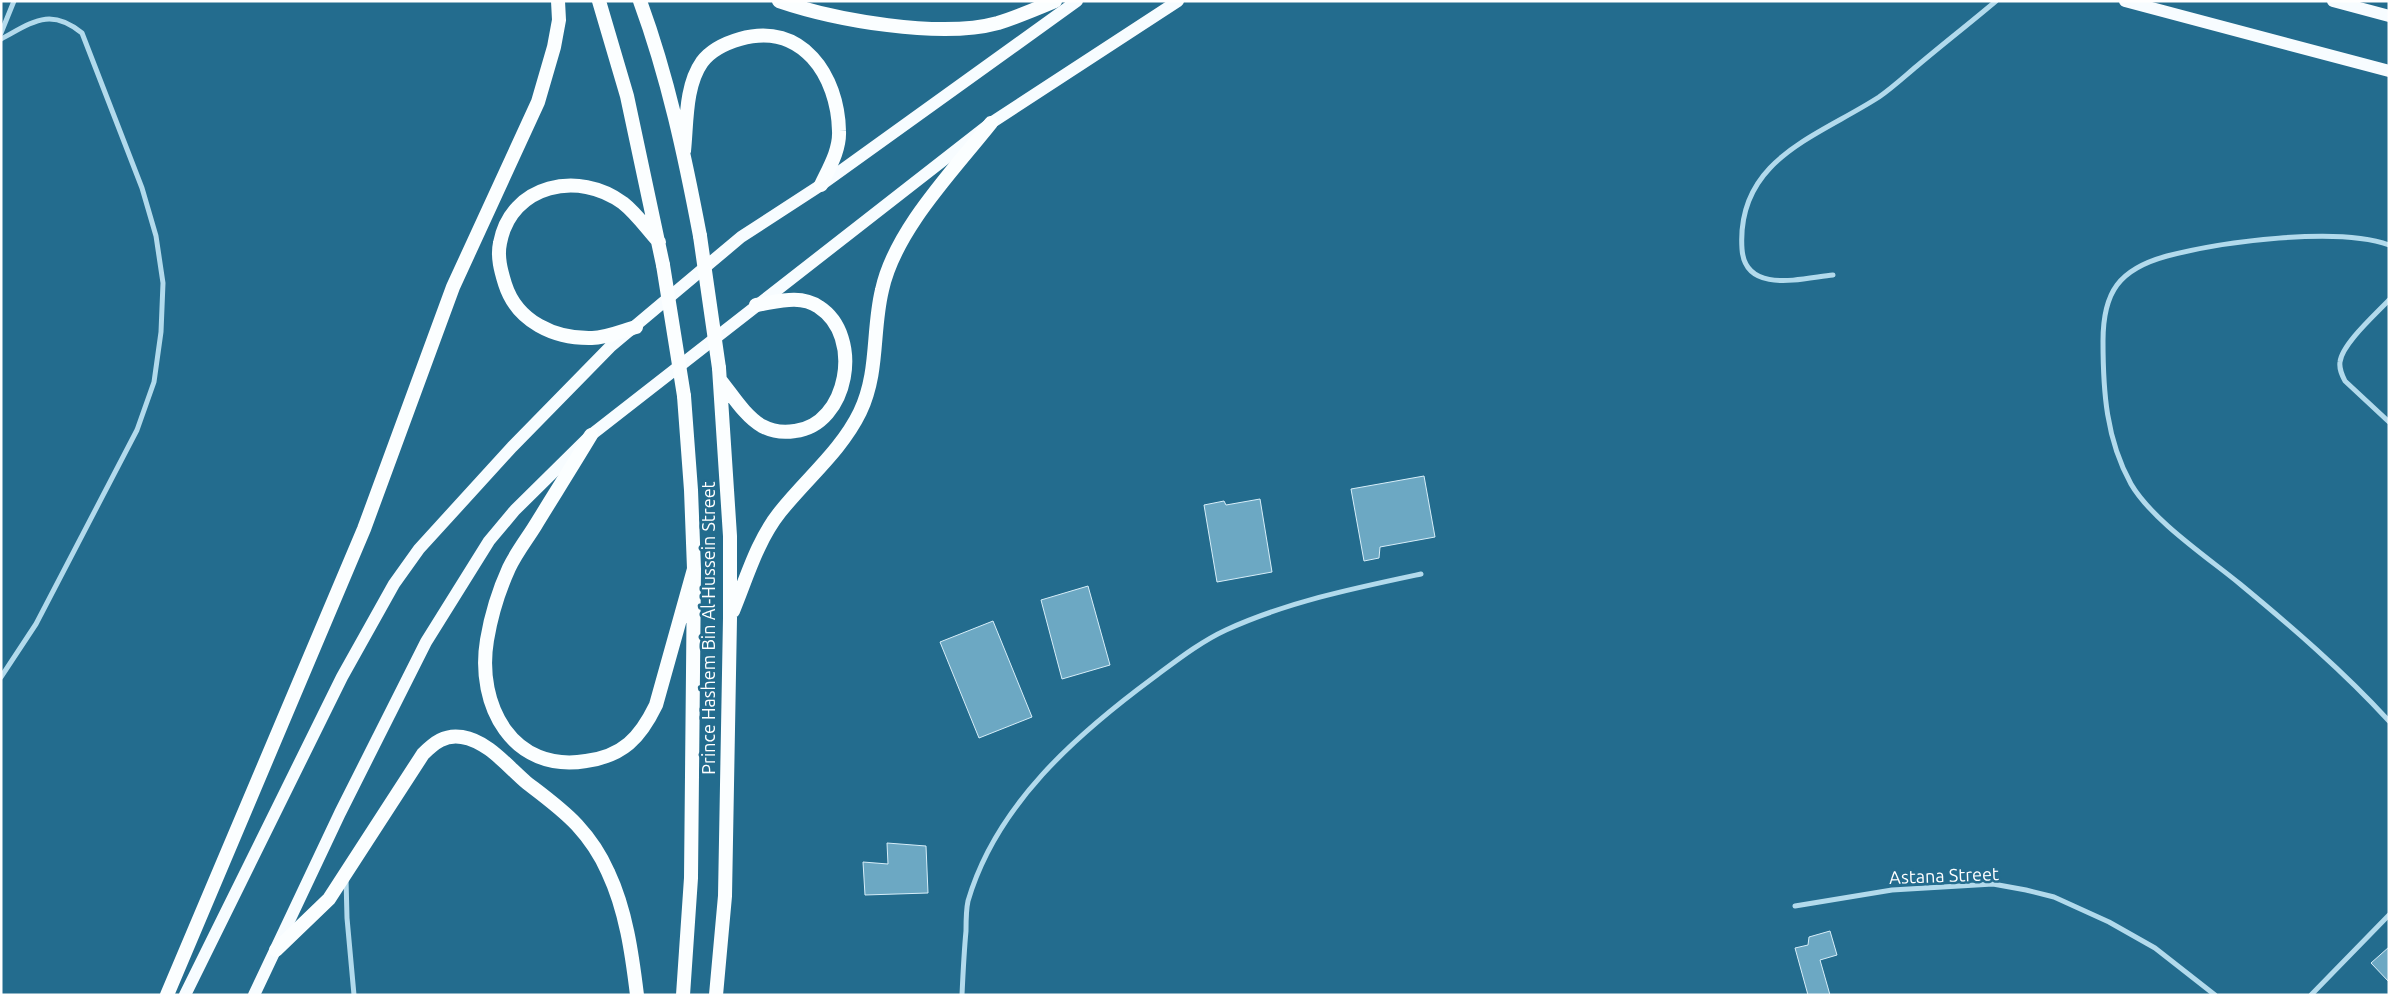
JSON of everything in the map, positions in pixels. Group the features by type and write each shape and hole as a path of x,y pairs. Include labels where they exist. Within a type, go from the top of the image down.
{"highway":[{"path":"167,995 364,529 453,287 538,102 554,48 559,20 558,1"},
{"name":"Prince Hashem Bin Al-Hussein Street","path":"599,1 627,96 659,242 684,396 692,490 694,569 691,878 684,995"},
{"name":"Prince Hashem Bin Al-Hussein Street","path":"640,1 684,151 700,236 720,375 730,536 730,618 724,896 716,995"},
{"path":"779,1 838,17 876,23 916,28 955,28 996,23 1055,1"},
{"path":"684,151 690,92 701,63 711,52 723,45 748,37 763,36 791,41 804,48 819,64 831,83 836,99 840,132 836,152 821,185"},
{"path":"730,618 765,533 799,490 830,456 859,413 870,389 875,365 881,290 891,261 907,230 991,124"},
{"path":"636,327 594,338 564,335 550,331 532,322 519,311 511,300 500,266 500,244 507,225 517,208 552,187 567,184 600,190 621,202 632,211 659,242"},
{"path":"720,375 751,418 777,432 807,430 821,422 831,411 845,370 844,353 839,331 827,314 820,307 794,299 756,305"},
{"path":"591,435 509,567 497,602 487,641 486,687 495,712 516,744 527,752 554,763 576,763 600,759 627,746 646,726 656,705 694,569"},
{"path":"276,950 312,918 346,875 422,754 435,742 449,736 463,737 474,741 503,760 578,826 590,841 608,872 621,906 630,946 637,995"}],"main road":[{"path":"186,995 342,677 394,584 419,549 512,447 610,347 741,237 821,185 1077,1"},
{"path":"254,995 340,812 426,642 489,541 516,510 591,435 991,124 1178,1"},
{"path":"2125,1 2389,71"},
{"path":"2333,1 2389,16"}],"street":[{"path":"1,33 14,1"},
{"path":"1833,275 1773,281 1762,279 1752,272 1742,256 1741,234 1743,212 1753,187 1788,153 1880,97 1996,1"},
{"path":"1,39 27,25 50,18 67,21 82,33 142,188 156,236 163,283 162,332 154,382 137,430 36,624 1,677"},
{"path":"2389,245 2355,238 2325,237 2252,242 2180,253 2156,259 2125,274 2116,286 2103,318 2106,413 2114,448 2132,485 2146,504 2336,667 2389,721"},
{"path":"2389,300 2347,346 2340,363 2345,381 2389,422"},
{"path":"962,995 968,903 981,864 1000,830 1024,795 1064,751 1117,705 1173,663 1225,631 1311,599 1421,574"},
{"path":"346,875 346,918 354,995"},
{"name":"Astana Street","path":"1795,906 1892,890 1993,884 2026,890 2054,897 2109,922 2155,948 2215,995"},
{"path":"2311,995 2389,915"}],"building":[{"path":"1424,476 1435,537 1380,547 1379,558 1364,561 1351,489"},
{"path":"1260,499 1272,572 1217,582 1204,505 1224,501 1226,505"},
{"path":"1088,586 1110,665 1062,679 1041,600"},
{"path":"993,621 1032,717 979,738 940,642"},
{"path":"887,843 926,846 928,893 865,895 863,862 888,864"},
{"path":"1830,931 1837,955 1820,960 1830,995 1808,995 1795,948 1808,945 1809,937"},
{"path":"2389,947 2389,982 2371,963"}]}
